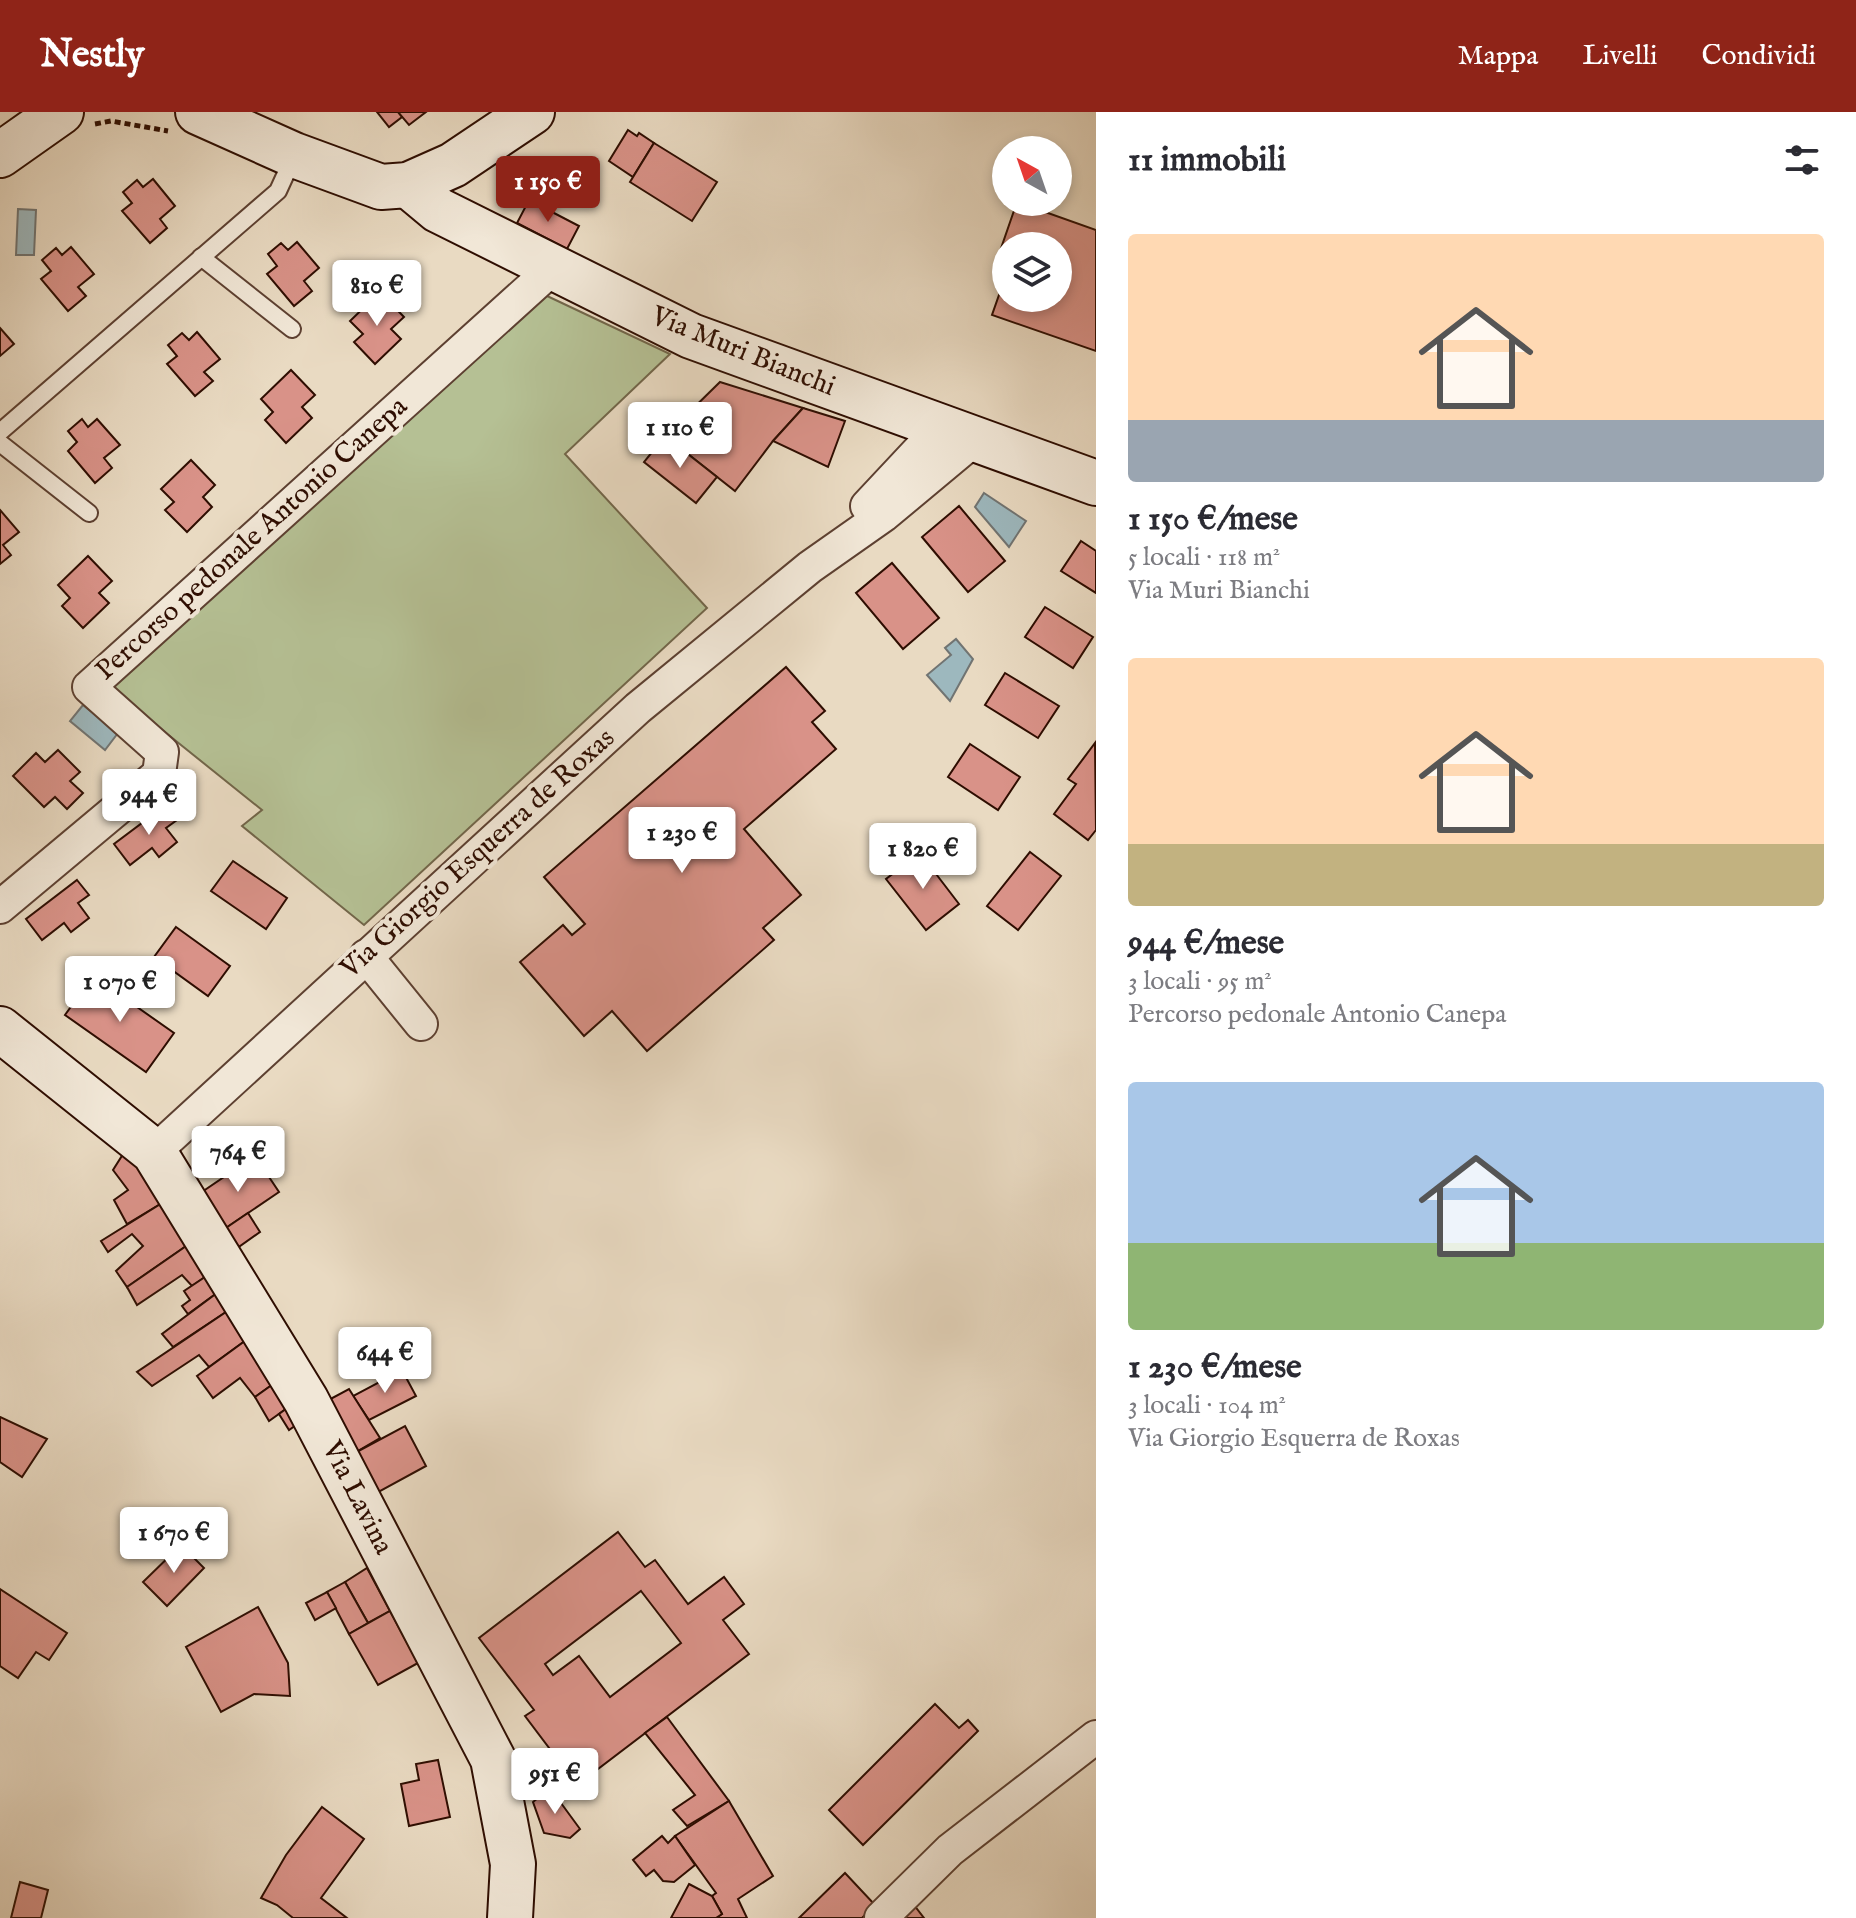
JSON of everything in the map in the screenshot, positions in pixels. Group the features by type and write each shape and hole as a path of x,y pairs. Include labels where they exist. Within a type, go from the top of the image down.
{"main road":[{"path":"190,123 294,155 381,187 408,185 453,165 532,112"},
{"path":"0,155 72,120"},
{"name":"Via Muri Bianchi","path":"408,185 438,210 691,336 1096,483"},
{"name":"Via Lavina","path":"0,1029 154,1152 306,1400 493,1759 513,1864 510,1918"}],"street":[{"name":"Percorso pedonale Antonio Canepa","path":"0,907 159,774 162,752 89,687 553,268"},
{"name":"Via Giorgio Esquerra de Roxas","path":"154,1152 638,708 810,567 957,434"},
{"path":"366,956 421,1024"},
{"path":"881,1918 950,1850 1096,1737"}],"lane":[{"path":"0,432 278,191 294,155"},
{"path":"201,257 292,329"},
{"path":"0,443 89,513"}],"path":[{"path":"72,120 190,123"}],"green space":[{"path":"545,295 670,354 565,454 707,608 364,925 242,826 262,810 105,684"}],"water":[{"path":"18,209 36,210 34,255 16,255"},
{"path":"984,493 1026,521 1009,547 975,507"},
{"path":"956,639 973,659 950,701 927,675 951,655 945,648"},
{"path":"83,705 118,733 105,750 70,721"}],"building":[{"path":"377,112 398,112 402,117 389,127"},
{"path":"398,112 426,112 409,125"},
{"path":"628,130 654,143 633,177 609,161"},
{"path":"654,143 717,182 692,221 630,182"},
{"path":"153,179 175,206 160,219 167,228 150,243 122,211 132,203 123,192 137,180 143,187"},
{"path":"529,200 579,226 567,249 517,223"},
{"path":"1012,216 1056,216 1096,230 1096,351 992,315 993,312 1072,312 1072,232 1007,232"},
{"path":"297,242 319,268 304,281 312,291 294,306 267,274 277,266 268,254 281,243 288,250"},
{"path":"71,247 94,274 78,287 86,296 68,311 41,279 51,271 42,260 56,248 62,255"},
{"path":"380,292 404,317 391,329 401,339 375,364 354,342 363,334 350,321"},
{"path":"0,328 14,344 0,356"},
{"path":"197,332 220,359 204,372 213,381 195,396 167,364 177,356 168,345 182,333 189,340"},
{"path":"291,370 315,395 302,407 312,418 286,443 265,420 273,412 261,399"},
{"path":"720,382 803,408 735,491 665,436"},
{"path":"803,408 845,421 828,467 773,441"},
{"path":"82,419 88,427 97,419 120,445 104,458 112,468 95,483 68,451 77,442 68,431"},
{"path":"665,436 717,477 696,503 644,462"},
{"path":"191,460 215,485 203,497 212,507 187,532 165,510 174,502 161,489"},
{"path":"959,506 1005,561 968,592 922,537"},
{"path":"0,510 19,532 3,545 11,555 0,564"},
{"path":"1081,541 1096,551 1096,593 1061,571"},
{"path":"88,556 112,581 99,593 109,603 83,628 62,606 70,598 58,585"},
{"path":"892,563 939,618 903,649 856,593"},
{"path":"1045,607 1093,637 1073,668 1025,637"},
{"path":"786,667 825,711 812,722 836,749 744,829 801,895 763,928 774,940 647,1051 612,1011 584,1036 520,962 563,925 572,935 585,924 544,877"},
{"path":"1005,673 1059,706 1038,738 985,705"},
{"path":"1095,743 1096,830 1088,840 1054,814 1076,784 1068,779"},
{"path":"970,744 1020,777 998,810 948,777"},
{"path":"58,750 80,772 70,781 83,793 67,809 55,797 44,807 13,776 36,753 45,762"},
{"path":"166,805 177,820 166,828 177,842 159,857 152,848 130,865 114,844"},
{"path":"1030,852 1061,876 1018,930 987,906"},
{"path":"920,853 959,904 926,930 886,879"},
{"path":"233,861 287,898 266,929 211,891"},
{"path":"77,880 89,895 78,903 89,918 71,932 64,923 42,940 26,919"},
{"path":"176,927 230,966 208,996 154,957"},
{"path":"93,976 174,1033 146,1072 65,1015"},
{"path":"125,1151 167,1200 127,1224 114,1200 128,1190 113,1170"},
{"path":"255,1156 279,1192 220,1232 196,1196"},
{"path":"167,1200 192,1242 127,1287 116,1271 143,1246 132,1234 108,1252 101,1241"},
{"path":"248,1213 260,1232 233,1251 220,1232"},
{"path":"192,1242 211,1273 192,1286 182,1275 137,1305 127,1287"},
{"path":"211,1273 221,1290 188,1314 182,1306 190,1300 184,1291"},
{"path":"221,1290 232,1308 173,1347 162,1334"},
{"path":"232,1308 249,1338 209,1367 199,1355 152,1386 137,1372"},
{"path":"249,1338 276,1382 255,1397 240,1378 213,1398 197,1376"},
{"path":"402,1370 416,1396 369,1420 353,1396"},
{"path":"276,1382 290,1406 269,1421 255,1397"},
{"path":"349,1389 380,1438 351,1455 323,1403"},
{"path":"290,1406 299,1423 289,1430 279,1414"},
{"path":"0,1417 47,1439 22,1477 0,1462"},
{"path":"405,1426 426,1466 373,1495 351,1455"},
{"path":"618,1532 645,1567 655,1560 688,1604 724,1577 744,1604 723,1620 749,1654 577,1785 525,1716 534,1710 479,1638","holes":["641,1591 681,1643 610,1697 579,1656 553,1675 545,1664"]},
{"path":"181,1545 204,1568 167,1606 143,1582"},
{"path":"367,1568 390,1611 368,1623 345,1582"},
{"path":"345,1582 368,1623 349,1634 327,1592"},
{"path":"0,1589 67,1633 49,1660 36,1652 18,1678 0,1666"},
{"path":"327,1592 336,1608 315,1620 306,1603"},
{"path":"258,1607 288,1663 290,1696 254,1694 221,1712 186,1647"},
{"path":"390,1611 418,1663 378,1685 349,1634"},
{"path":"935,1704 959,1728 968,1720 978,1731 863,1845 829,1810"},
{"path":"667,1717 729,1801 687,1826 673,1810 695,1795 645,1733"},
{"path":"438,1760 450,1817 409,1826 401,1784 419,1780 416,1764"},
{"path":"550,1788 580,1829 570,1838 544,1833 533,1802"},
{"path":"729,1801 773,1876 738,1899 747,1918 716,1918 722,1914 712,1896 716,1893 675,1836"},
{"path":"322,1807 364,1839 321,1898 347,1918 293,1918 277,1905 261,1898 286,1855"},
{"path":"662,1836 668,1843 675,1836 695,1865 674,1882 663,1881 654,1870 646,1876 633,1860"},
{"path":"845,1873 875,1905 862,1918 799,1918"},
{"path":"20,1882 48,1890 41,1918 11,1918"},
{"path":"689,1884 712,1896 722,1914 716,1918 671,1918"},
{"path":"914,1905 924,1918 899,1918"}]}
